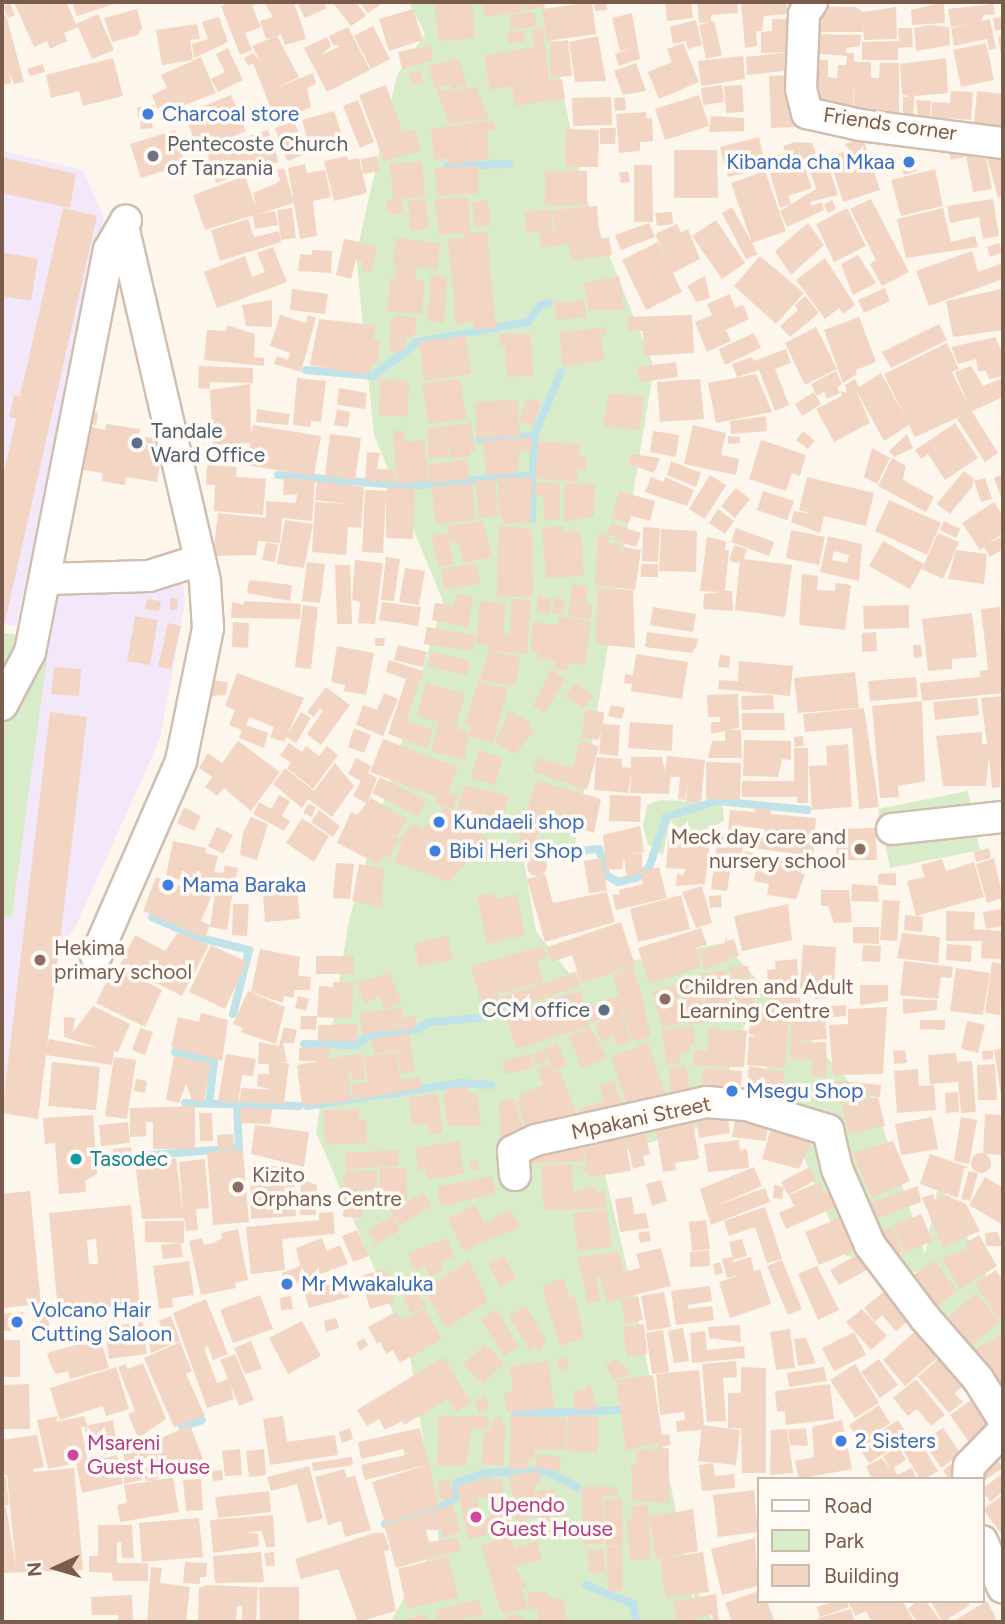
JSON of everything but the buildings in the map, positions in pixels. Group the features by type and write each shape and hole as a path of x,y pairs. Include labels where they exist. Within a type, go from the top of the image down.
{"street":[{"name":"Friends corner","path":"812,2 804,14 801,89 807,113 860,125 1003,143"},
{"path":"2,705 30,652 109,250 126,220 200,560 208,628 181,761 96,956"},
{"path":"46,579 149,576 200,560"},
{"path":"892,829 1003,817"},
{"name":"Mpakani Street","path":"515,1175 513,1151 536,1140 649,1118 699,1104 726,1101 746,1105 828,1130 837,1168 870,1245 925,1318 978,1379 1003,1419"},
{"path":"968,1477 969,1466 1003,1431"},
{"path":"984,1545 1003,1588"}],"shaded area":[{"path":"2,151 83,170 104,218 16,626 2,624"},
{"name":"Hekima primary school","path":"59,580 183,584 185,604 160,739 75,928 53,957 35,1114 2,1110 2,917 12,917 47,652 42,640"}],"green space":[{"path":"409,2 543,2 585,195 654,367 574,851 524,862 536,931 569,973 724,943 852,1085 873,1098 925,1255 939,1181 1003,1310 1003,1449 923,1274 844,1255 747,1019 710,1124 601,1158 634,1297 694,1604 694,1584 713,1622 390,1622 439,1539 409,1350 316,1132 349,919 443,601 374,435 356,255 397,75 425,34"},
{"path":"2,632 42,640 48,651 12,917 2,917"},
{"path":"968,791 980,850 890,868 878,809"},
{"path":"660,800 707,802 723,807 724,821 697,834 669,824 663,855 648,844 643,826 647,805"}],"waterway":[{"path":"448,166 509,164"},
{"path":"306,370 373,376 418,342 528,322 541,305 549,303"},
{"path":"532,519 534,436 561,372"},
{"path":"480,439 534,436"},
{"path":"278,475 409,486 533,475"},
{"path":"504,858 599,849 606,875 618,882 636,878 649,868 666,817 716,801 808,810"},
{"path":"152,917 197,937 249,950 233,1014"},
{"path":"304,1044 357,1045 368,1036 418,1029 429,1022 479,1018"},
{"path":"175,1052 214,1062 209,1104"},
{"path":"307,1106 461,1083 491,1085"},
{"path":"185,1103 299,1106"},
{"path":"138,1156 239,1148 237,1105"},
{"path":"515,1414 618,1410"},
{"path":"182,1427 202,1420"},
{"path":"385,1524 442,1507 455,1498 456,1483 485,1473 546,1471 577,1487"},
{"path":"586,1585 633,1604 636,1622"}],"place":[{"name":"Charcoal store","path":"148,114"},
{"name":"Pentecoste Church of Tanzania","path":"153,156"},
{"name":"Kibanda cha Mkaa","path":"909,162"},
{"name":"Tandale Ward Office","path":"137,443"},
{"name":"Kundaeli shop","path":"439,822"},
{"name":"Meck day care and nursery school","path":"860,849"},
{"name":"Bibi Heri Shop","path":"435,851"},
{"name":"Mama Baraka","path":"168,885"},
{"name":"Hekima primary school","path":"40,960"},
{"name":"Children and Adult Learning Centre","path":"665,999"},
{"name":"CCM office","path":"604,1010"},
{"name":"Msegu Shop","path":"732,1091"},
{"name":"Tasodec","path":"76,1159"},
{"name":"Kizito Orphans Centre","path":"238,1187"},
{"name":"Mr Mwakaluka","path":"287,1284"},
{"name":"Volcano Hair Cutting Saloon","path":"17,1322"},
{"name":"2 Sisters","path":"841,1441"},
{"name":"Msareni Guest House","path":"73,1455"},
{"name":"Upendo Guest House","path":"476,1517"}]}
